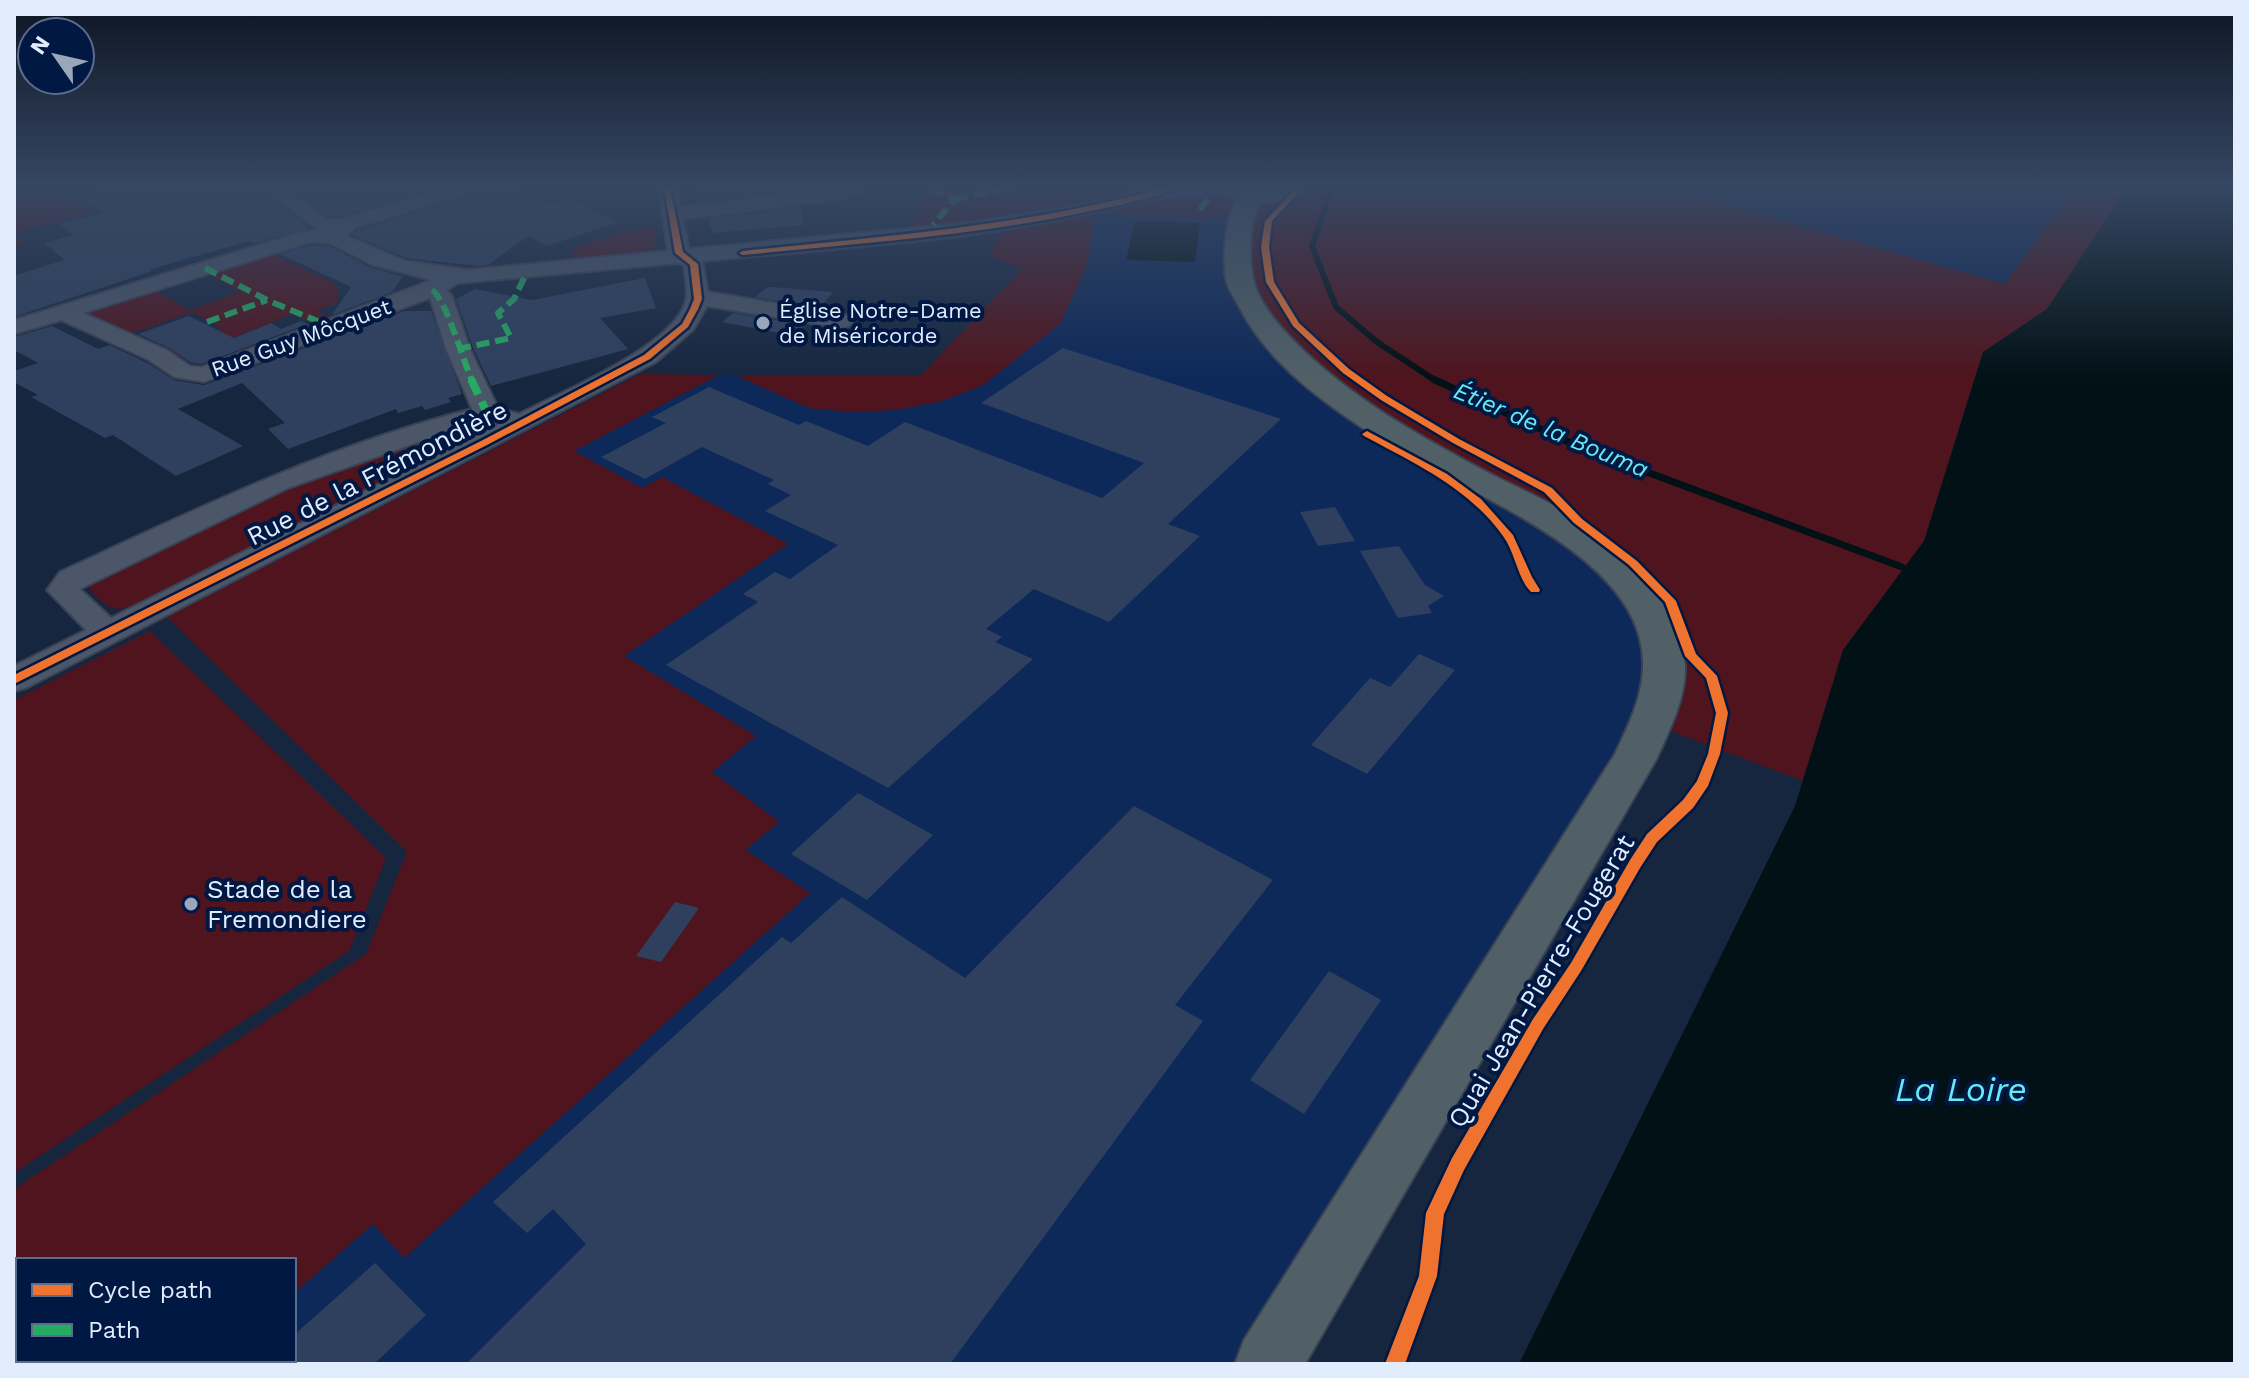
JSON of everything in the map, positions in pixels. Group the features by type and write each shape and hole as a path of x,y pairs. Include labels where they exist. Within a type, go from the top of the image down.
{"main road":[{"name":"Quai Jean-Pierre-Fougerat","path":"1236,251 1235,260 1244,293 1283,351 1333,394 1380,426 1563,526 1589,545 1639,598 1660,634 1664,664 1652,721 1635,758 1268,1364"}],"street":[{"path":"14,327 261,251"},
{"path":"363,251 383,263 430,275 442,284 750,251"},
{"path":"679,251 694,264 698,299 715,299 841,321"},
{"path":"442,284 441,296 458,349 487,413"},
{"name":"Rue Guy Môcquet","path":"62,312 158,355 183,372 204,375 442,284"},
{"name":"Rue de la Frémondière","path":"14,680 523,423 647,357 685,325 698,299"},
{"path":"341,325 373,338"},
{"path":"108,633 63,590 71,579 278,482 447,423 487,413 523,423"}],"shaded area":[{"path":"573,251 643,251 636,254 571,261"},
{"path":"991,251 1089,251 1086,267 1060,324 983,385 942,401 895,410 852,412 809,408 735,375 921,375 1022,269 989,255"},
{"path":"1089,251 1285,251 1588,537 1680,672 1648,779 1379,1212 1291,1364 212,1364 296,1362 296,1291 373,1224 405,1258 810,893 744,849 779,821 711,772 756,736 624,656 788,543 642,488 573,451 719,375 735,375 809,408 852,412 895,410 942,401 1086,267"},
{"path":"1246,251 1890,251 2005,284 2028,251 2085,251 2047,309 1983,352 1924,541 1843,650 1803,781 1663,728 1622,567 1320,376 1258,302 1244,264"},
{"path":"1890,251 2028,251 2005,284"},
{"path":"272,254 330,281 338,289 337,303 317,311 338,320 320,327 293,314 181,358 166,350 220,328 192,312 132,333 88,314 157,291 189,310 240,292 209,274"},
{"path":"640,374 719,375 574,451 642,488 662,477 788,544 624,656 756,736 712,772 779,822 745,850 810,893 404,1258 373,1224 296,1291 296,1258 16,1258 16,1362 214,1362 14,1364 14,1189 366,954 407,852 167,617"},
{"path":"482,417 501,422 144,603 112,608 86,585 274,489"},
{"name":"Stade de la Fremondiere","path":"150,631 386,858 349,951 14,1173 14,700"}],"water":[{"path":"1128,251 1196,251 1195,262 1126,260"},
{"name":"La Loire","path":"2085,251 2235,251 2235,1364 1519,1364 1795,806 1843,650 1924,541 1983,352 2047,309"}],"building":[{"path":"54,251 213,251 148,270 152,271 14,317 14,276 64,260"},
{"path":"339,251 372,268 403,276 392,292 332,315 351,287 280,254"},
{"path":"390,251 507,251 488,265 477,266 406,258"},
{"path":"645,278 656,308 600,318 628,349 491,386 473,348 456,299 475,289 532,300"},
{"path":"768,287 833,292 820,308 755,297"},
{"path":"404,311 431,311 462,394 448,398 451,402 425,410 422,406 398,413 396,409 288,449 268,429 285,423 242,383 178,409 243,446 176,476 113,435 105,438 31,397 38,395 14,382 14,371 38,363 14,350 14,337 52,326 98,349 109,345 148,363 174,380 204,385"},
{"name":"Église Notre-Dame de Miséricorde","path":"733,313 805,325 795,336 722,322"},
{"path":"189,316 234,338 271,323 281,329 301,321 307,324 202,364 191,363 169,348 138,334"},
{"path":"1063,348 1281,419 1168,524 1200,536 1109,622 1034,589 986,629 1002,637 995,642 1033,659 888,788 666,665 758,602 743,594 775,572 790,579 838,545 765,511 791,495 768,484 774,480 702,447 645,479 601,457 666,423 652,417 709,387 799,425 806,421 868,446 905,422 1102,498 1144,463 981,403"},
{"path":"1335,507 1355,541 1318,546 1300,512"},
{"path":"1399,546 1425,585 1444,596 1428,606 1432,613 1398,618 1360,551"},
{"path":"1419,654 1455,670 1367,774 1311,745 1370,678 1390,687"},
{"path":"858,793 933,835 867,900 791,854"},
{"path":"1134,806 1273,880 1175,1005 1203,1021 950,1364 466,1364 586,1244 553,1209 527,1233 493,1202 782,937 791,943 842,897 965,978"},
{"path":"675,902 699,908 661,962 636,956"},
{"path":"1329,971 1381,1000 1304,1114 1250,1080"},
{"path":"375,1263 426,1315 374,1364 294,1364 296,1333"}],"waterway":[{"name":"Étier de la Bouma","path":"1314,251 1336,307 1377,342 1436,381"},
{"name":"Étier de la Bouma","path":"1433,379 1577,446 1902,567"}],"marked path":[{"path":"205,268 267,300 334,328"},
{"path":"458,349 511,338 498,313 514,299 526,274"},
{"path":"432,290 441,296 458,349 487,413"},
{"path":"207,322 267,300"}],"cycle path":[{"path":"14,680 484,443 647,357 685,325 698,299 694,264 679,251"},
{"path":"743,253 760,251"},
{"path":"1266,251 1270,282 1296,324 1346,371 1456,441 1548,490 1578,521 1633,563 1670,601 1691,656 1711,676 1722,713 1714,754 1703,783 1688,804 1652,838 1635,864 1458,1164 1435,1213 1428,1276 1395,1364"},
{"path":"1367,434 1444,476 1478,501 1508,535 1535,590"}],"place":[{"name":"Église Notre-Dame de Miséricorde","path":"763,323"},
{"name":"Stade de la Fremondiere","path":"191,904"}]}
